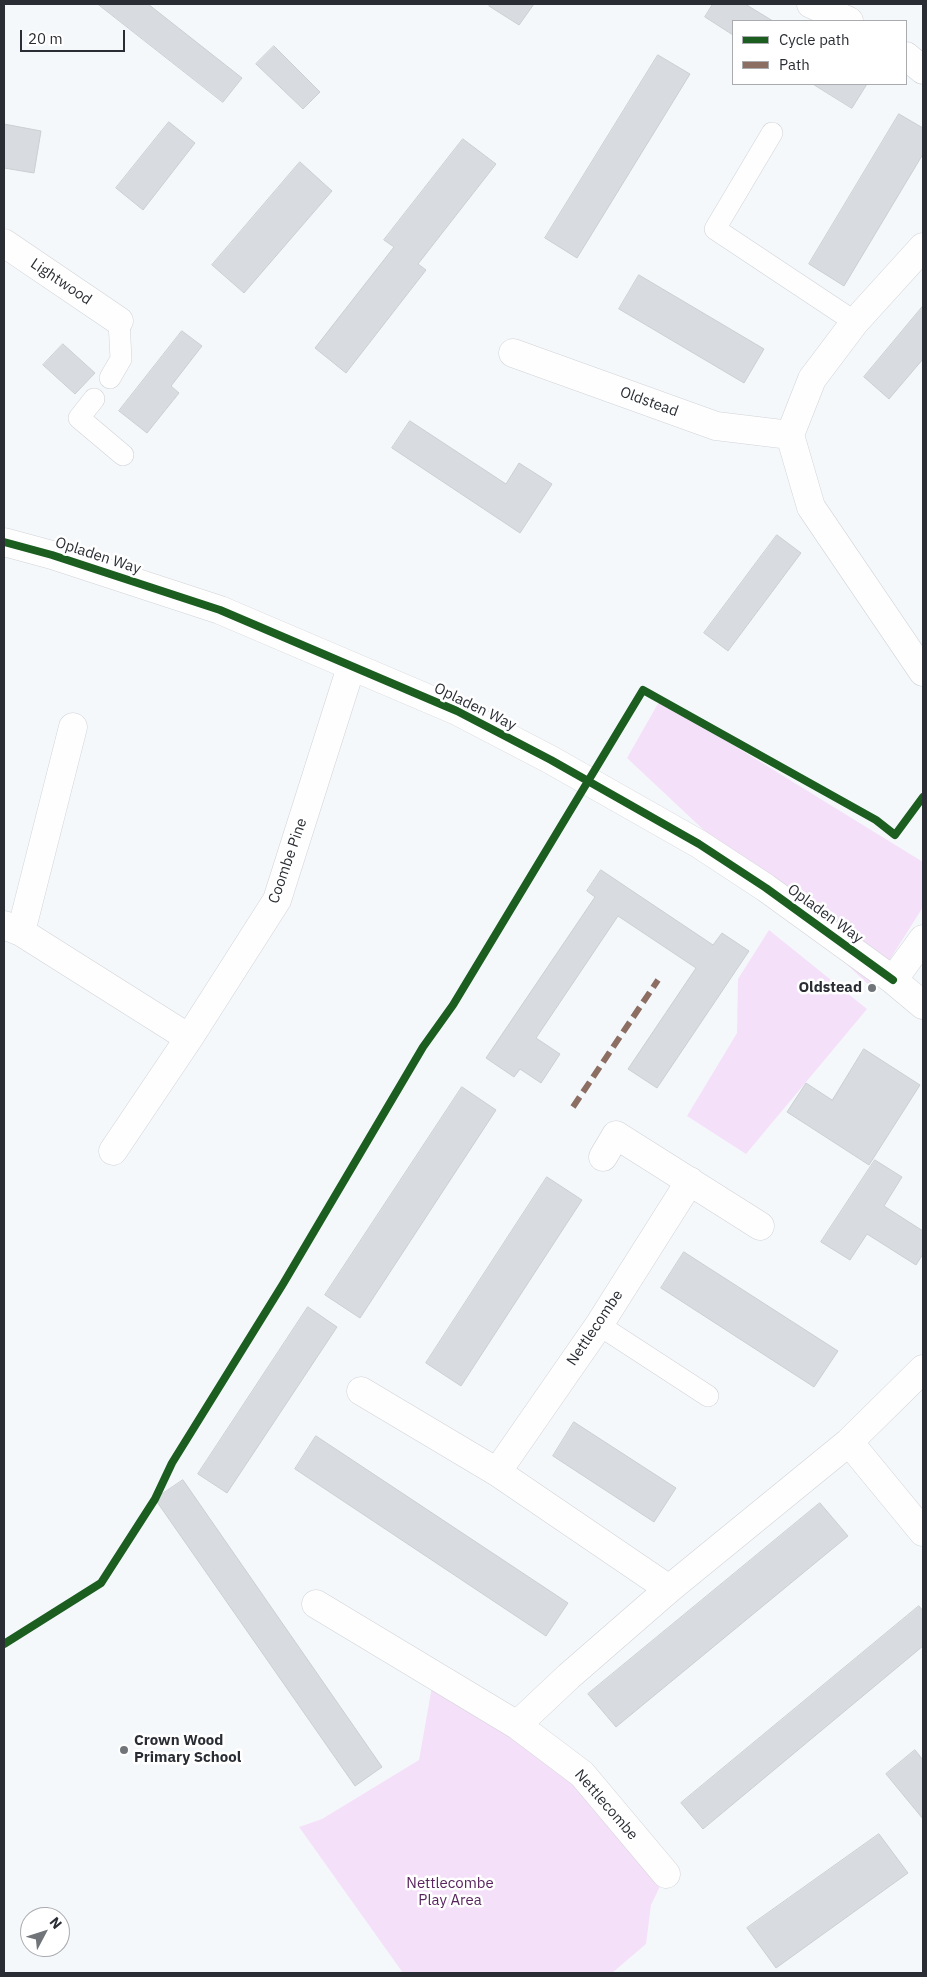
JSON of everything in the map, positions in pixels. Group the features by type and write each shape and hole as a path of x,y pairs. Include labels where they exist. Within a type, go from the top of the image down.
{"street":[{"path":"811,4 847,20"},
{"path":"907,57 923,70"},
{"name":"Lightwood","path":"4,243 119,321"},
{"path":"923,246 855,322 812,379 790,435 811,507 923,672"},
{"name":"Oldstead","path":"513,353 716,426 790,435"},
{"name":"Opladen Way","path":"4,542 52,555 220,610 457,711 551,760 690,839 766,888 893,980 923,1005"},
{"name":"Coombe Pine","path":"113,1151 189,1038 277,900 351,667"},
{"path":"72,728 13,929 189,1038"},
{"path":"893,980 923,939"},
{"path":"603,1157 616,1135 760,1226"},
{"name":"Nettlecombe","path":"497,1472 599,1325 690,1181"},
{"path":"517,1725 569,1676 669,1589 849,1442 923,1369"},
{"path":"361,1391 497,1472 669,1589"},
{"path":"849,1442 923,1532"},
{"name":"Nettlecombe","path":"316,1604 517,1725 582,1774 666,1874"}],"lane":[{"path":"772,133 715,229 855,322"},
{"path":"110,378 121,359 119,321"},
{"path":"94,399 80,418 123,455"},
{"path":"599,1325 708,1396"}],"green space":[{"path":"660,700 923,862 923,907 872,988 627,758"},
{"path":"769,930 867,1009 746,1154 687,1116 737,1033 738,979"},
{"name":"Nettlecombe Play Area","path":"434,1675 517,1725 666,1874 651,1905 646,1944 612,1973 403,1973 299,1827 322,1819 419,1760"}],"building":[{"path":"98,4 148,4 242,78 223,102"},
{"path":"491,4 534,4 519,25 489,6"},
{"path":"713,4 745,4 771,20 732,20 732,34 705,17"},
{"path":"274,46 320,92 303,109 256,64"},
{"path":"658,55 690,74 577,258 545,238"},
{"path":"815,85 866,85 852,108"},
{"path":"899,114 923,128 923,154 844,286 809,264"},
{"path":"169,122 195,143 143,210 116,188"},
{"path":"4,124 41,131 34,173 4,168"},
{"path":"463,139 496,164 418,264 426,270 346,373 315,348 394,247 384,240"},
{"path":"300,162 332,191 244,293 212,265"},
{"path":"639,275 764,349 744,383 619,309"},
{"path":"923,306 923,359 889,399 864,377"},
{"path":"182,331 202,346 171,386 179,393 147,433 119,411"},
{"path":"63,344 95,373 75,394 43,365"},
{"path":"410,421 506,484 519,463 552,484 520,533 392,448"},
{"path":"777,535 801,553 728,651 704,633"},
{"path":"601,870 713,945 722,933 749,951 657,1088 628,1069 696,968 618,916 536,1038 560,1054 541,1083 520,1069 514,1077 486,1058 595,897 587,891"},
{"path":"864,1049 920,1085 869,1165 787,1112 806,1083 832,1100"},
{"path":"462,1087 496,1110 360,1318 325,1295"},
{"path":"875,1160 902,1177 884,1206 923,1231 923,1254 916,1265 867,1234 850,1260 821,1242"},
{"path":"547,1177 582,1200 461,1386 426,1363"},
{"path":"684,1252 838,1351 814,1387 661,1288"},
{"path":"308,1307 337,1327 227,1493 198,1474"},
{"path":"574,1422 676,1488 654,1522 553,1456"},
{"path":"316,1436 568,1603 546,1636 295,1469"},
{"path":"183,1480 382,1767 355,1786 155,1499"},
{"path":"820,1503 848,1536 616,1727 588,1694"},
{"path":"919,1606 923,1611 923,1646 703,1829 681,1803"},
{"path":"915,1750 923,1760 923,1819 886,1774"},
{"path":"879,1834 908,1873 776,1968 747,1928"}],"marked path":[{"path":"573,1107 658,980"}],"cycle path":[{"path":"4,542 52,555 220,610 457,711 551,760 699,844 766,888 893,980"},
{"path":"4,1644 101,1583 155,1499 172,1463 283,1284 423,1047 453,1005 643,690 876,820 895,835 923,797"}],"place":[{"name":"Oldstead","path":"872,988"},
{"name":"Crown Wood Primary School","path":"124,1750"}]}
